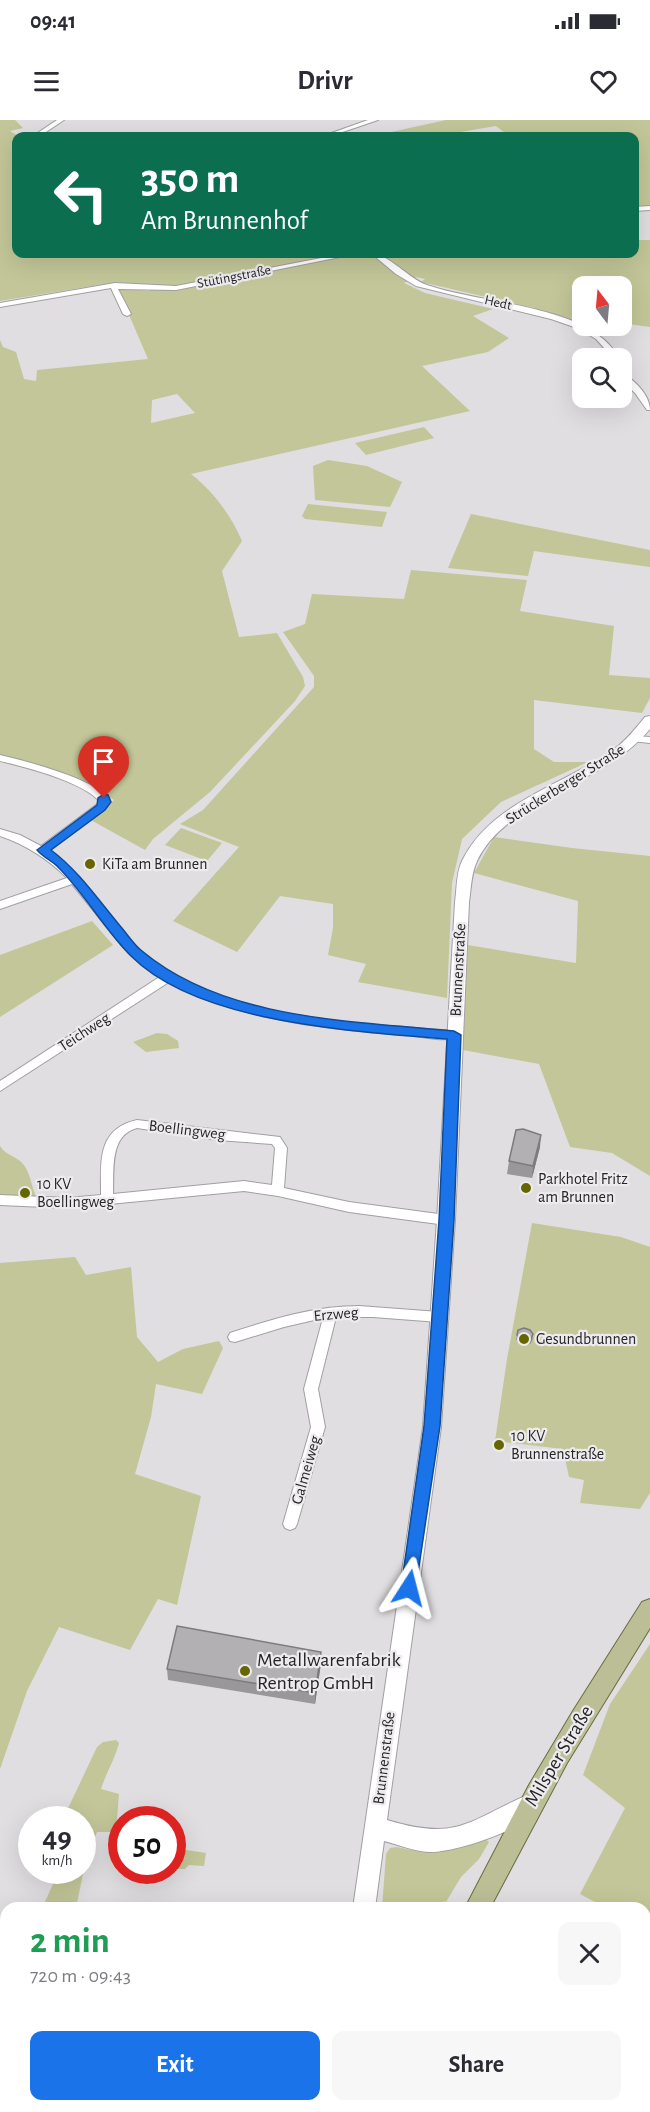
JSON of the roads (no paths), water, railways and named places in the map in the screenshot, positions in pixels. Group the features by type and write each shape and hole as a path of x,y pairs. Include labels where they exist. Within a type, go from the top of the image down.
{"main road":[{"name":"Strückerberger Straße","path":"495,828 536,799 643,739 650,720"},
{"name":"Brunnenstraße","path":"365,1902 395,1674 424,1493 432,1426 446,1220 462,902 468,864 484,838 495,828"},
{"name":"Milsper Straße","path":"480,1902 530,1805 614,1663 650,1609"},
{"path":"375,1828 432,1841 468,1836 530,1805"}],"street":[{"path":"42,132 61,120"},
{"path":"338,132 375,120"},
{"name":"Stütingstraße","path":"0,305 115,285 176,288 330,258"},
{"name":"Hedt","path":"381,258 423,286 538,312 592,333 607,343 609,348"},
{"path":"115,285 114,290 127,314"},
{"path":"632,385 650,408"},
{"path":"0,758 51,771 73,780 104,798 105,802 101,807 43,850"},
{"path":"0,832 43,850 62,865 136,953 168,977 194,990 249,1009 342,1025 454,1035"},
{"path":"0,905 74,879"},
{"name":"Teichweg","path":"0,1087 168,977"},
{"name":"Boellingweg","path":"107,1199 108,1167 113,1137 124,1126 137,1124 276,1140 281,1148 278,1191"},
{"path":"0,1200 68,1203 244,1186 349,1207 446,1220"},
{"name":"Erzweg","path":"235,1337 279,1323 331,1312 352,1311 439,1317"},
{"name":"Galmeiweg","path":"290,1524 318,1427 311,1389 331,1312"}],"place":[{"name":"KiTa am Brunnen","path":"90,864"},
{"name":"Parkhotel Fritz am Brunnen","path":"526,1188"},
{"name":"10 KV Boellingweg","path":"25,1193"},
{"name":"Gesundbrunnen","path":"524,1339"},
{"name":"10 KV Brunnenstraße","path":"499,1445"},
{"name":"Metallwarenfabrik Rentrop GmbH","path":"245,1671"}]}
